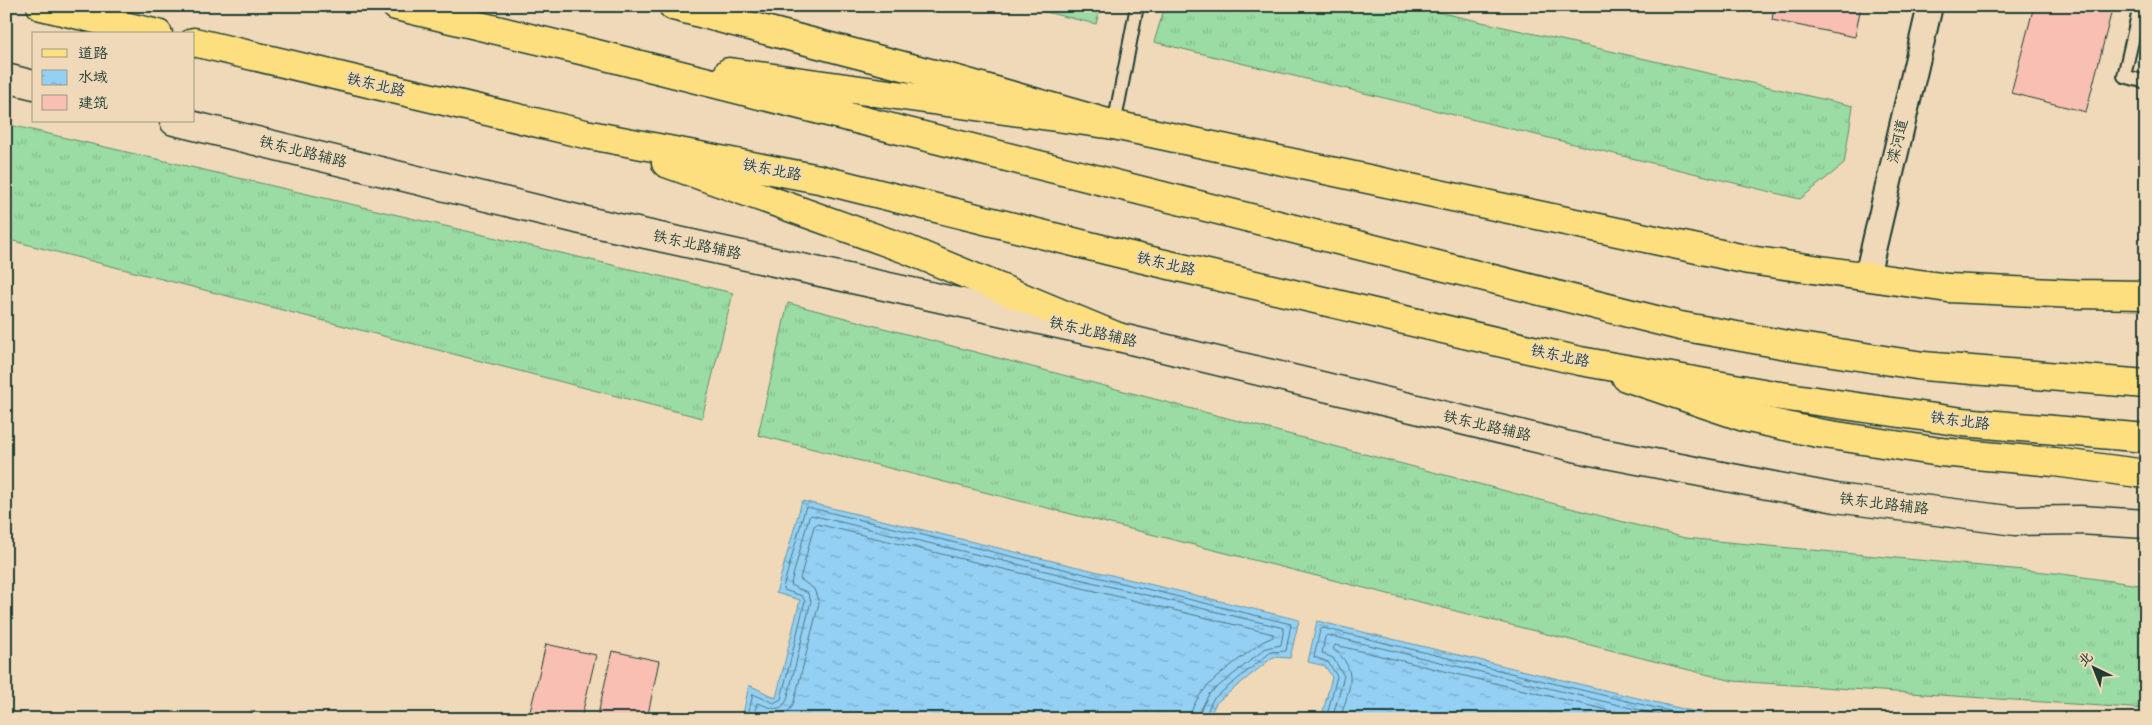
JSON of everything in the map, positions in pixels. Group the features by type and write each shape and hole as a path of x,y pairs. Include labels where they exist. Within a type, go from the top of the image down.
{"main road":[{"path":"41,6 150,32"},
{"path":"396,6 597,54 1680,326 1923,366 2146,384"},
{"path":"672,6 957,80 1114,125 1749,260 1948,288 2146,295"},
{"name":"铁东北路","path":"195,42 584,134 819,179 1113,251 1580,361 1774,394 1964,422 2146,438"},
{"path":"597,54 1114,125"},
{"path":"584,134 906,249 1118,337"},
{"path":"1580,361 1744,417 1818,433 1940,452 2054,462 2146,474"}],"street":[{"name":"滦河道","path":"1867,276 1930,6"},
{"path":"6,78 32,84"},
{"name":"铁东北路辅路","path":"178,122 577,219 1118,337 1595,452 1836,498 2015,520 2080,520 2146,524"}],"lane":[{"path":"1114,125 1137,6"},
{"path":"2140,6 2124,76 2146,82"}],"green space":[{"path":"1020,6 1101,6 1096,24"},
{"path":"1165,6 1411,6 1853,106 1844,164 1800,199 1154,42"},
{"path":"6,124 733,293 702,418 6,239"},
{"path":"788,303 1685,538 2055,573 2146,586 2146,709 1733,681 758,435"}],"water":[{"path":"802,501 1299,620 1290,658 1273,657 1216,703 1208,719 742,719 749,685 776,698 800,600 776,593"},
{"path":"1317,621 1708,715 1707,719 1321,719 1332,677 1325,666 1308,662"}],"building":[{"path":"1774,6 1861,6 1855,37 1772,20"},
{"path":"2034,6 2113,6 2086,112 2011,93"},
{"path":"546,644 596,655 581,719 541,719 542,715 530,712"},
{"path":"612,651 659,661 647,719 597,719"}]}
